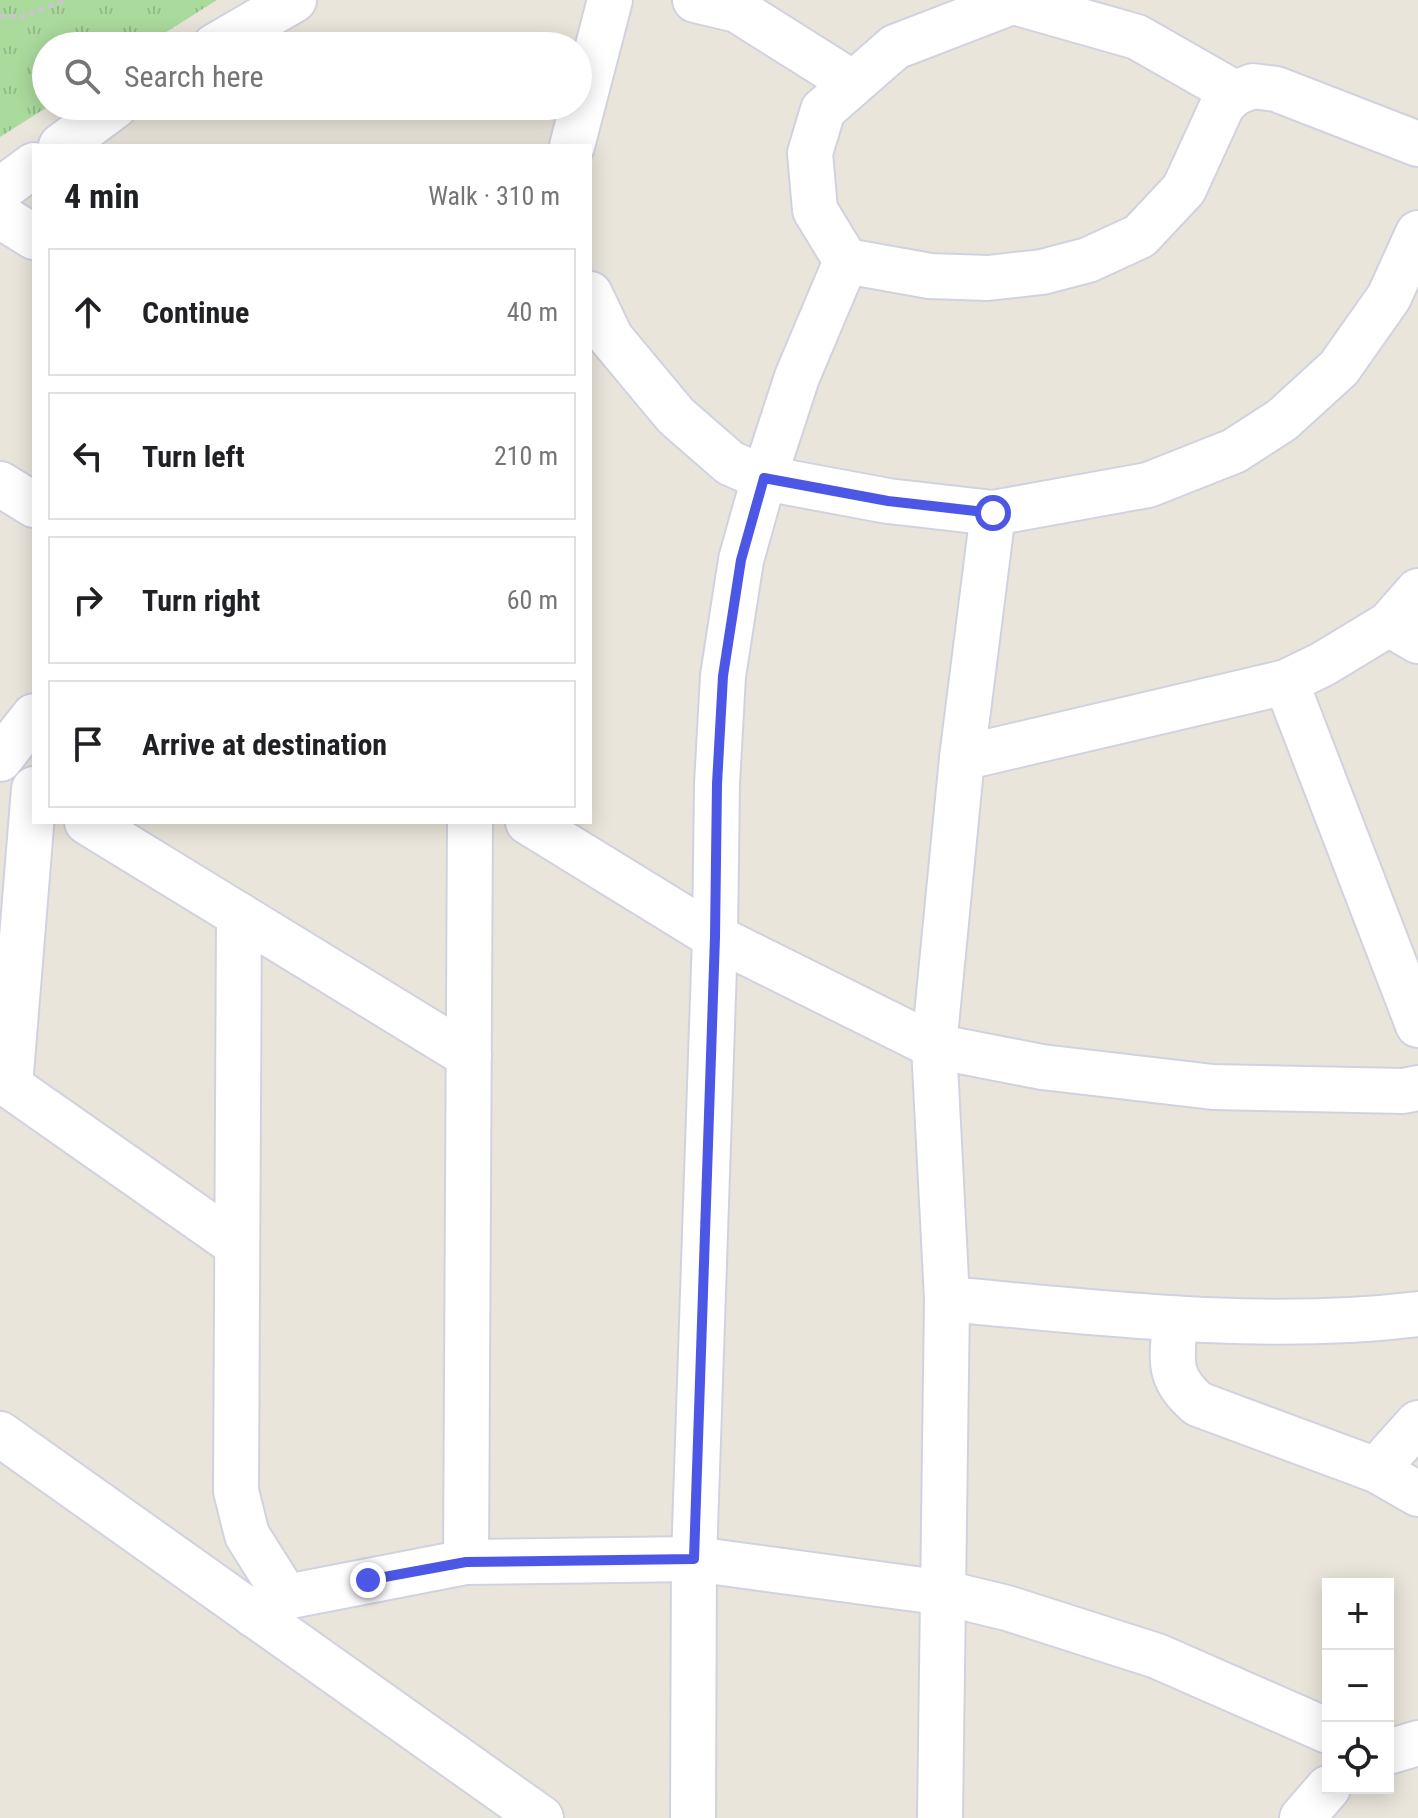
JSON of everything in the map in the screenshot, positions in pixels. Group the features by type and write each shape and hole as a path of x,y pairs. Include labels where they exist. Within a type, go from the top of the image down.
{"street":[{"path":"239,32 294,0"},
{"path":"592,69 610,0"},
{"path":"695,0 742,5 853,83"},
{"path":"1235,93 1137,37 1016,1 895,47 823,110 810,153 815,210 846,261 930,276 988,278 1042,272 1088,260 1140,236 1184,189 1223,104 1235,93 1253,86 1276,89 1418,144"},
{"path":"64,144 96,120"},
{"path":"573,144 579,120"},
{"path":"0,190 32,166"},
{"path":"0,216 32,236"},
{"path":"592,298 611,338 676,416 730,463 764,478 888,501 993,513 1148,485 1234,451 1282,420 1339,368 1389,297 1418,233"},
{"path":"693,1818 694,1559 715,937 717,784 723,676 741,560 764,478 797,377 846,261"},
{"path":"0,484 32,504"},
{"path":"940,1818 947,1299 934,1046 962,758 993,513"},
{"path":"962,758 1286,682 1404,632 1418,591"},
{"path":"1286,682 1418,1025"},
{"path":"0,759 32,719"},
{"path":"0,768 32,788"},
{"path":"32,809 5,1082 237,1245"},
{"path":"90,824 469,1056"},
{"path":"466,1562 470,824"},
{"path":"531,824 715,937 934,1046 1042,1067 1213,1087 1403,1091 1418,1088"},
{"path":"239,915 236,1491 270,1606"},
{"path":"947,1299 1175,1319 1358,1321 1418,1314"},
{"path":"1175,1319 1172,1371 1183,1392 1198,1404 1376,1470 1418,1494"},
{"path":"1376,1470 1418,1423"},
{"path":"0,1434 270,1606 541,1818"},
{"path":"270,1606 466,1562 694,1559 945,1593 1007,1608 1157,1656 1322,1728"},
{"path":"1394,1750 1418,1743"}],"path":[{"path":"0,16 22,17 66,0"}],"green space":[{"path":"0,0 217,0 166,32 32,32 32,117 0,137"}],"route":[{"path":"368,1580 466,1562 694,1559 715,937 717,784 723,676 741,560 764,478 888,501 993,513"}]}
